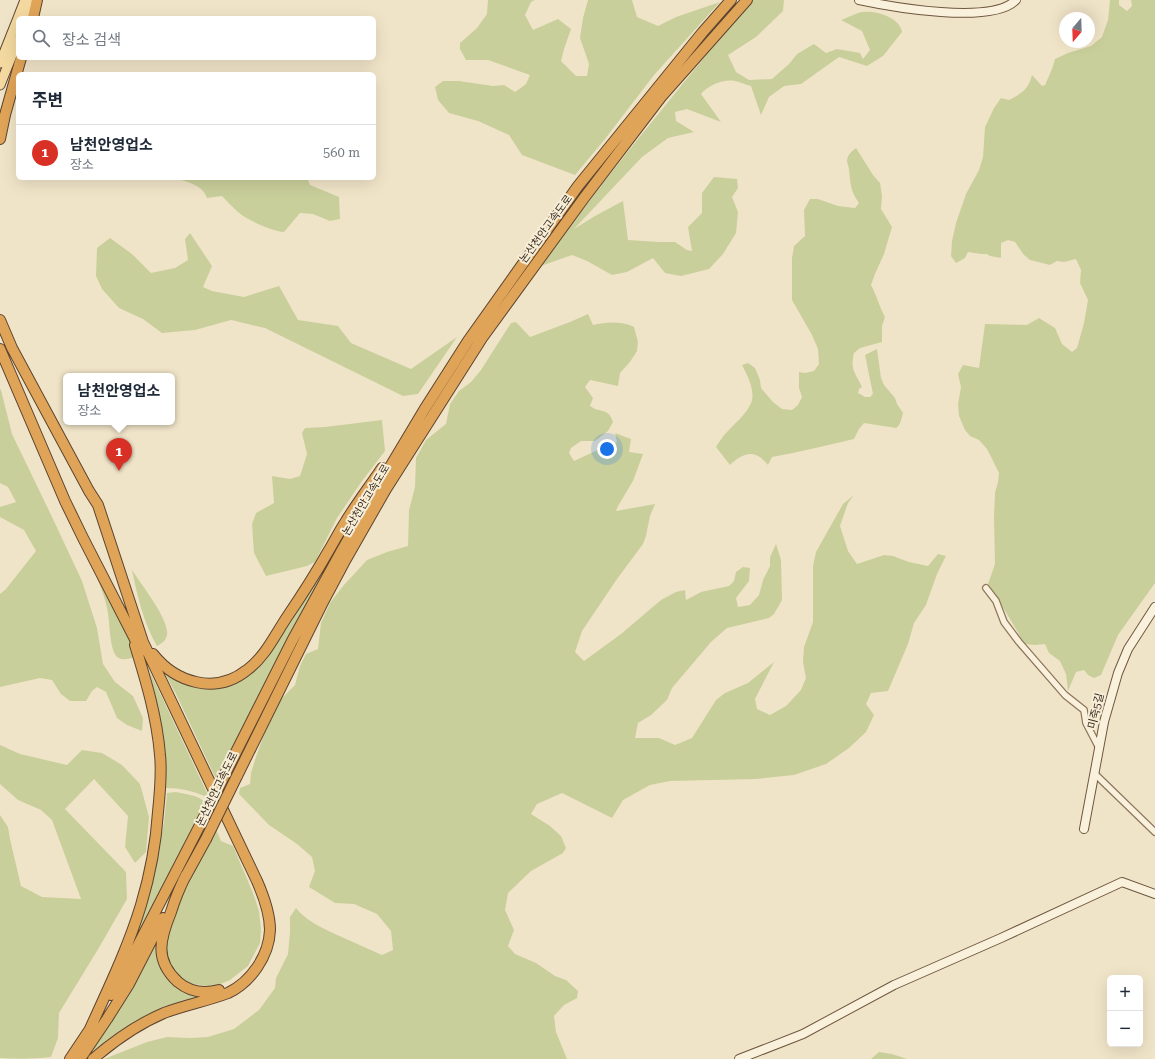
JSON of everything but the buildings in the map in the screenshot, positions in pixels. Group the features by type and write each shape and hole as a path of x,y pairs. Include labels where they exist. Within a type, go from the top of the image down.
{"highway":[{"path":"33,16 37,0"},
{"name":"논산천안고속도로","path":"70,1059 121,978 200,825 292,641 341,552 424,410 468,341 578,186 702,33 731,0"},
{"name":"논산천안고속도로","path":"80,1059 129,984 206,839 322,604 386,489 482,338 584,198 661,97 745,2"},
{"path":"18,72 21,60"},
{"path":"0,139 5,114 16,78"},
{"path":"0,320 12,348 98,505 143,642 257,881 269,916 270,931 262,958 255,971 242,984 227,993 164,1013 142,1024 124,1034 93,1059"},
{"path":"0,330 12,348"},
{"path":"0,349 65,501 130,628 260,904 264,925 262,942 256,959 240,979 225,988 204,992 192,990 182,985 170,973 163,959 161,949 162,937 186,875"},
{"path":"0,364 16,385"},
{"path":"143,642 154,656 167,668 175,674 194,682 221,682 235,678 247,671 264,653 308,586 345,522 424,410"},
{"path":"89,1031 127,945 139,912 152,859 158,822 161,775 158,737 146,680 130,628"}],"main road":[{"path":"19,16 25,0"},
{"path":"28,16 34,0"},
{"path":"0,63 16,23"},
{"path":"0,85 16,45"}],"street":[{"path":"859,0 920,10 974,13 1001,9 1013,4 1016,0"},
{"path":"986,588 996,601 1004,622 1019,642 1065,695 1084,710 1086,723 1099,748"},
{"name":"미죽5길","path":"1084,829 1104,722 1118,673 1128,649 1155,607"},
{"path":"1094,774 1155,832"},
{"path":"739,1059 803,1034 894,985 1002,938 1122,882 1155,894"}],"green space":[{"path":"488,0 535,0 531,2 525,15 533,30 558,19 571,29 561,61 576,76 587,76 589,64 580,38 588,0 632,0 637,17 658,26 676,17 720,2 654,75 605,139 575,175 522,155 509,135 478,121 449,113 438,100 435,87 443,81 459,81 493,86 504,85 515,92 526,84 530,75 488,60 466,60 460,49 460,43 477,28 487,14"},
{"path":"753,0 784,0 783,11 756,37 728,55 736,72 749,80 772,79 789,64 797,54 814,44 826,53 837,49 860,53 863,59 870,50 862,31 841,20 859,13 880,13 897,22 902,32 883,56 867,66 839,57 801,84 784,86 769,97 761,115 751,86 737,81 726,81 712,85 701,94 721,122 687,109 675,112 676,121 694,132 668,138 642,157 574,229 623,201 628,240 675,242 687,250 692,251 688,227 702,213 702,193 714,177 737,179 738,188 732,197 738,212 736,233 723,254 709,269 681,276 665,273 653,258 627,272 612,275 587,261 572,255 541,266 632,146"},
{"path":"1110,0 1119,0 1119,5 1127,11 1132,6 1131,0 1155,0 1155,583 1118,635 1101,675 1094,678 1088,675 1084,670 1076,672 1068,691 1066,674 1060,661 1049,653 1045,644 1024,644 988,584 995,564 995,493 999,473 987,449 979,440 970,436 965,430 959,416 958,404 961,387 958,374 963,365 979,368 985,324 1027,325 1039,318 1055,328 1062,344 1072,352 1077,348 1084,323 1088,300 1080,283 1081,270 1076,259 1064,262 1057,261 1050,265 1030,260 1024,255 1015,242 1008,240 1001,243 1001,258 987,254 968,252 965,258 956,263 951,256 952,241 956,223 966,194 979,170 983,157 985,127 994,108 1001,98 1009,100 1024,90 1029,84 1032,75 1042,86 1045,85 1055,59 1084,48 1095,48 1095,43 1102,37 1108,20"},
{"path":"856,148 873,175 880,183 882,196 881,209 892,227 884,254 871,285 885,317 882,326 882,342 860,348 854,353 853,367 862,387 859,389 858,393 865,397 870,397 873,394 865,355 877,349 881,378 884,385 895,398 903,413 900,424 896,428 864,423 854,439 772,457 768,465 754,454 747,454 739,457 730,465 716,447 721,439 743,415 751,403 752,388 742,365 748,363 755,368 760,380 761,388 773,402 782,409 792,410 798,405 802,397 799,388 799,372 805,373 814,371 819,364 818,349 812,335 792,300 792,258 794,246 805,236 804,210 810,199 818,199 838,206 855,208 859,203 851,187 847,160 849,154"},
{"path":"182,180 308,180 310,185 339,197 340,219 330,221 313,214 300,213 284,232 279,231 253,222 236,210 222,196 207,198 202,190"},
{"path":"190,233 212,266 203,287 212,291 244,297 279,286 298,320 338,326 351,343 411,369 457,337 418,394 403,396 265,328 231,320 195,330 162,333 143,319 119,308 102,289 96,276 97,248 110,238 132,254 151,273 175,268 188,260 185,239"},
{"path":"588,314 593,325 614,323 634,327 638,342 637,351 620,373 618,386 590,380 585,387 593,398 590,406 608,413 613,422 608,431 595,441 581,441 571,448 569,453 574,461 600,449 612,447 617,442 615,433 631,439 629,452 643,454 633,481 616,511 655,504 650,516 643,544 582,631 575,652 584,661 621,634 661,600 676,592 685,590 686,600 701,592 729,586 734,581 736,572 743,567 750,568 749,581 736,598 738,607 750,605 759,595 763,580 770,566 770,557 776,544 781,560 782,600 774,614 769,618 727,628 711,642 672,688 667,700 651,715 638,723 635,738 659,738 675,745 692,738 716,700 725,693 748,683 774,662 755,699 757,709 770,715 786,706 801,690 806,678 803,662 804,647 813,622 813,566 816,552 843,504 854,495 848,503 840,526 848,551 857,564 884,555 893,556 909,562 928,566 938,554 946,556 937,574 926,605 914,623 908,644 888,691 871,693 866,704 874,715 866,732 849,748 826,764 794,775 756,779 670,781 650,785 623,800 612,818 562,793 537,804 531,814 550,826 561,836 566,848 563,853 531,871 508,893 505,910 514,930 508,946 515,954 536,963 555,976 566,980 578,991 577,998 564,1005 554,1016 556,1032 567,1059 104,1059 147,1042 167,1037 208,1037 234,1029 259,1010 275,988 276,978 288,954 290,917 296,908 304,917 319,926 382,955 393,950 391,931 377,914 354,904 335,903 309,887 315,871 312,857 297,844 269,825 239,794 240,788 250,784 251,773 265,732 281,699 295,685 300,666 306,654 318,649 321,623 330,603 343,586 367,560 408,546 409,510 415,487 416,458 426,440 446,424 450,404 459,391 471,382 481,370 511,323 516,322 530,337"},
{"path":"0,389 12,434 82,581 97,628 103,664 115,682 133,696 143,718 142,731 127,725 117,718 106,692 97,687 92,691 86,701 70,701 61,694 52,680 40,678 0,687 0,594 6,589 36,551 24,530 0,517 0,507 16,502 8,487 0,483"},
{"path":"382,420 385,451 362,481 337,518 315,562 307,566 266,576 254,553 252,524 256,513 274,503 272,476 290,479 300,476 307,454 302,433 305,428"},
{"path":"341,538 216,779 176,694 161,666 187,683 246,675"},
{"path":"132,570 159,611 167,628 166,639 157,646 145,619"},
{"path":"97,578 105,589 132,645 135,657 121,659 114,653 106,604"},
{"path":"150,672 208,795 207,797 186,790 165,788 164,748"},
{"path":"0,745 20,754 67,765 82,750 102,753 122,765 140,784 149,817 146,852 135,863 125,847 128,816 94,779 65,809 126,872 127,899 59,1013 58,1038 51,1057 26,1059 0,1058 0,815 8,827 21,886 42,897 81,899 52,820 41,810 18,800 0,784"},
{"path":"176,792 195,796 205,802 132,945 155,869 164,822 167,793"},
{"path":"216,829 221,841 233,846 253,893 259,911 261,929 260,943 248,966 230,980 218,985 209,986 192,984 184,980 169,964 165,951 171,919"},
{"path":"157,940 163,970 209,996 123,1030 110,1038 86,1059 132,985"},
{"path":"879,1052 892,1054 907,1059 871,1059"}],"place":[{"name":"남천안영업소","path":"119,471"}]}
